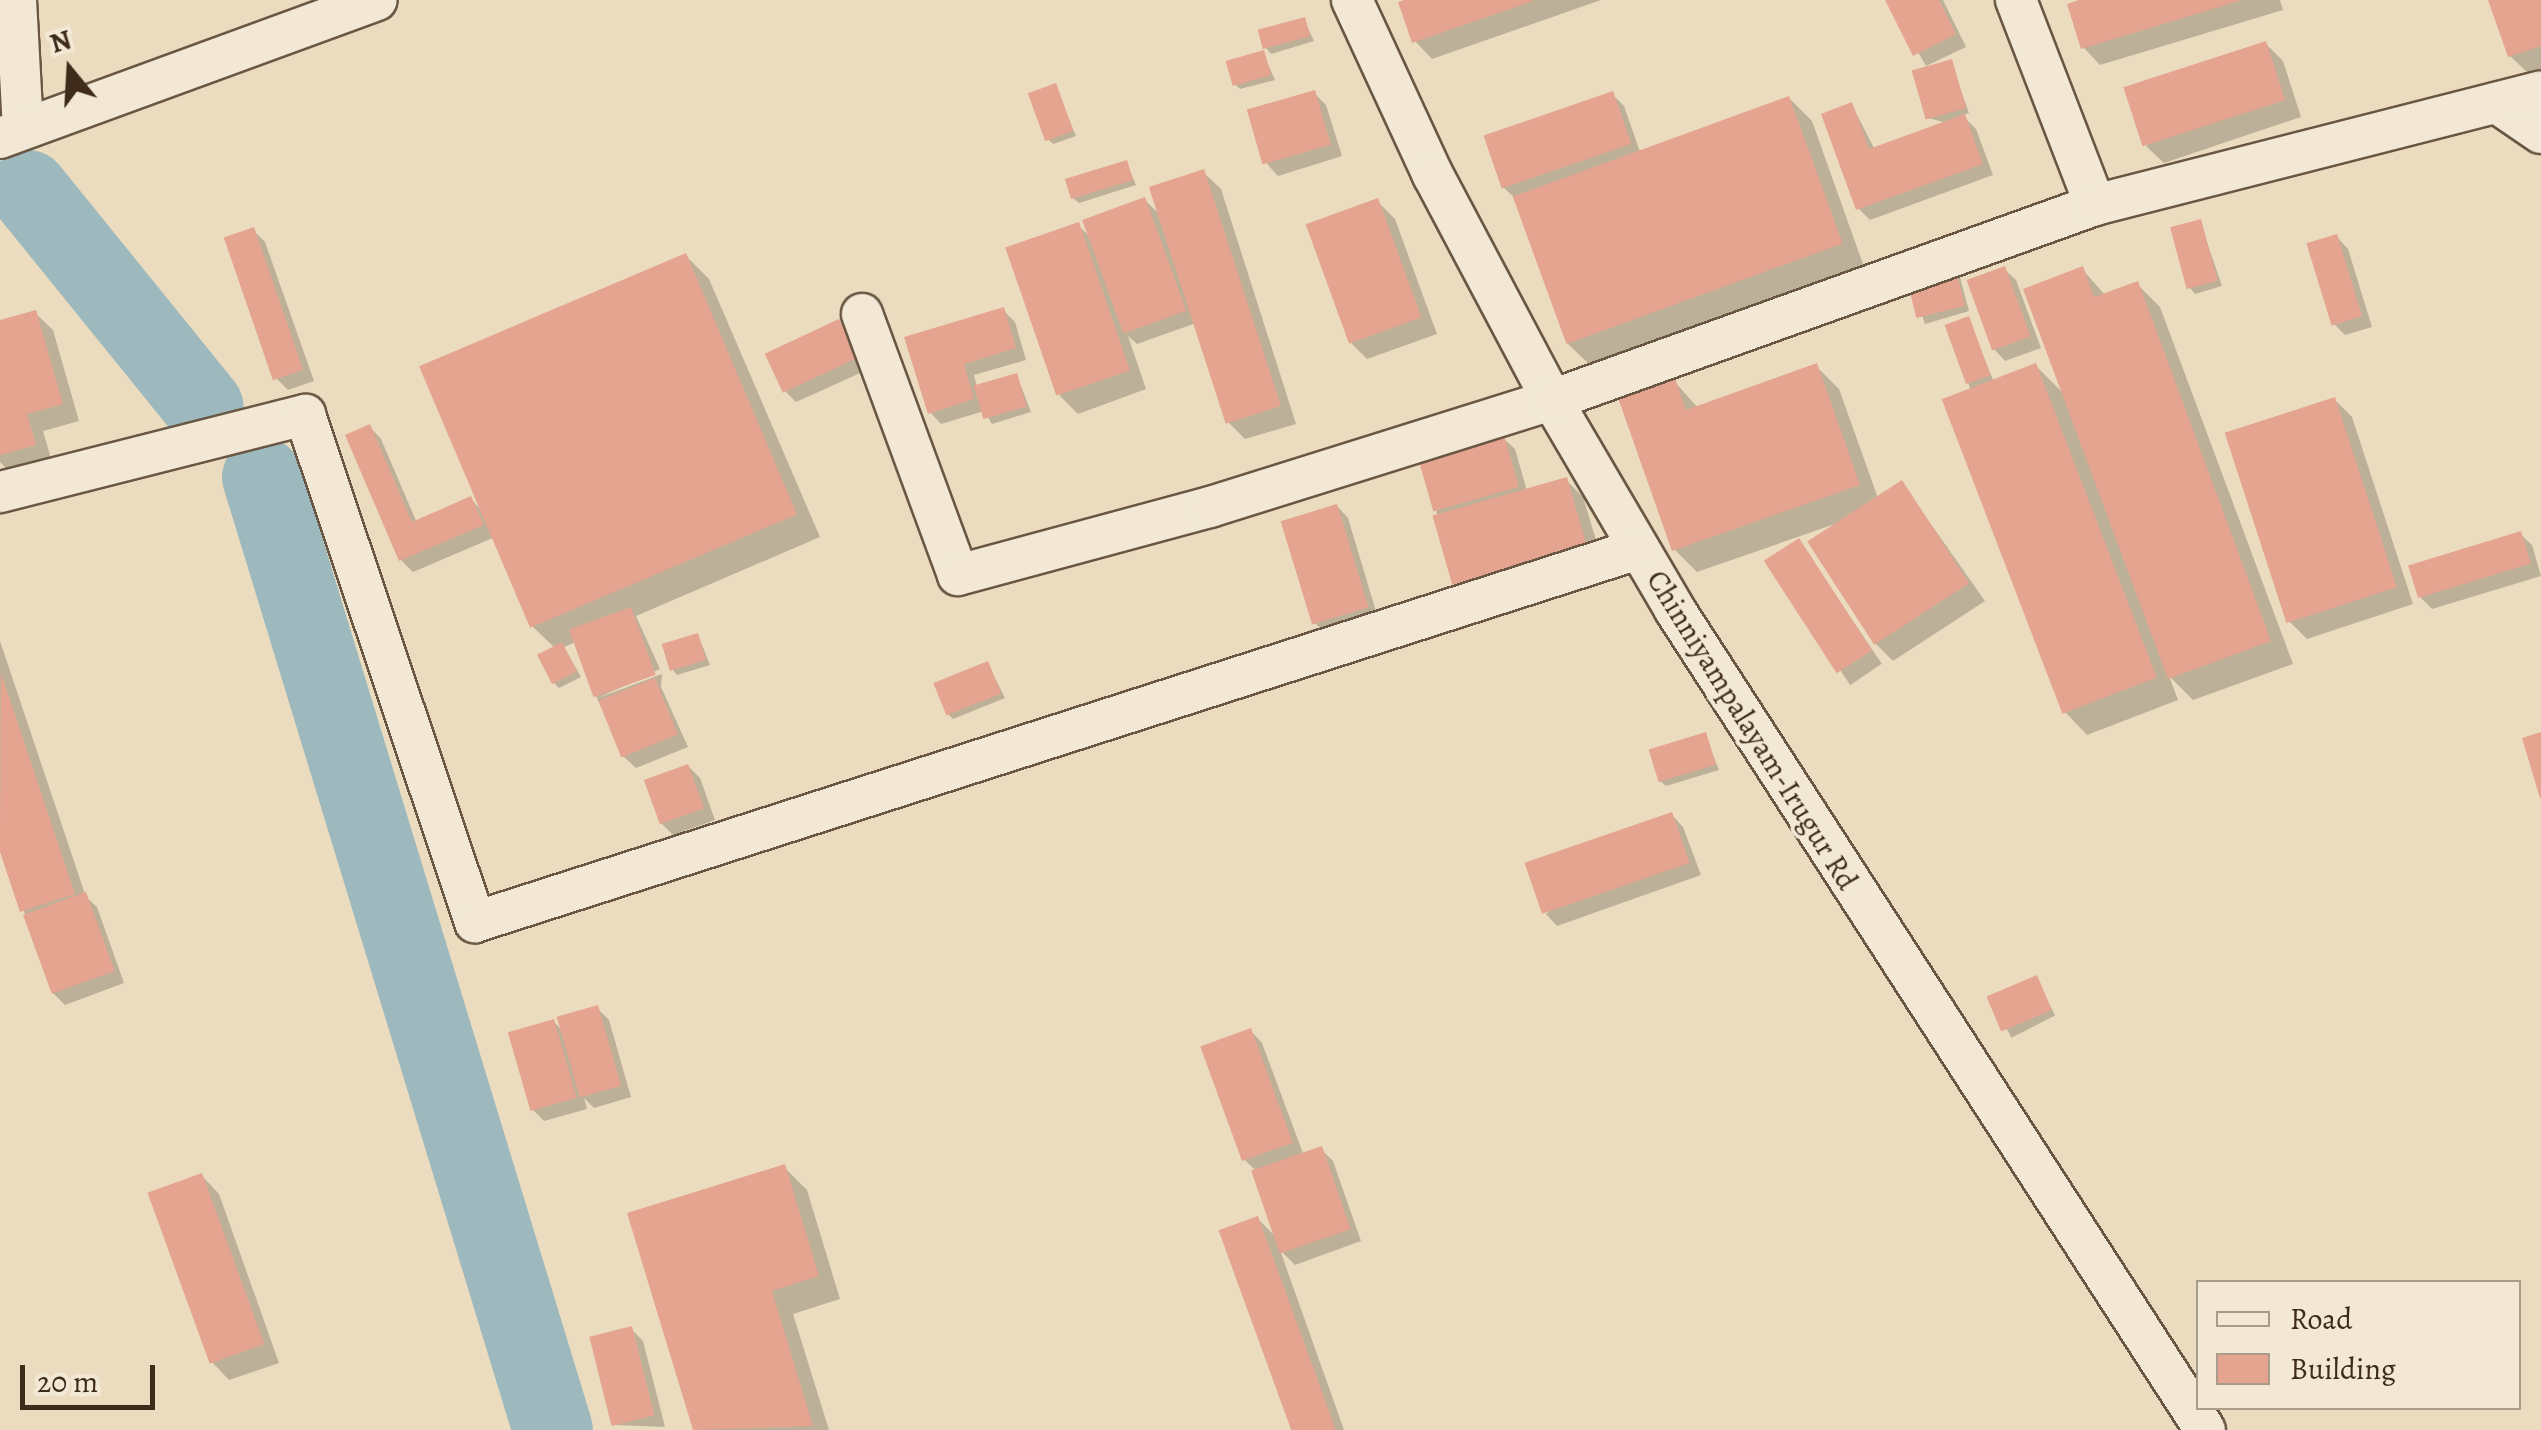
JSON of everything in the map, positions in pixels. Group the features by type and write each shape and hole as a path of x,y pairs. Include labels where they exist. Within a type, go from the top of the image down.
{"street":[{"path":"16,0 12,133 376,0"},
{"name":"Chinniyampalayam-Irugur Rd","path":"1352,0 1433,175 1552,400 1638,548 1883,938 2074,1219 2206,1430"},
{"path":"2016,0 2095,205"},
{"path":"862,314 958,575 1210,507 1552,400 2095,205 2541,92"},
{"path":"2497,103 2541,132"},
{"path":"0,492 305,415 475,922 1638,548"}],"building":[{"path":"1885,0 1939,0 1956,34 1913,56"},
{"path":"2079,0 2239,1 2081,49 2067,4"},
{"path":"2488,0 2541,0 2541,46 2508,57"},
{"path":"1533,1 1412,43 1398,2"},
{"path":"1305,17 1310,36 1263,49 1258,30"},
{"path":"2266,41 2285,100 2143,146 2123,87"},
{"path":"1264,50 1271,75 1233,86 1226,61"},
{"path":"1952,59 1966,108 1926,120 1912,71"},
{"path":"1056,83 1073,131 1045,141 1028,93"},
{"path":"1315,90 1331,145 1262,164 1247,110"},
{"path":"1613,91 1631,144 1502,189 1483,136"},
{"path":"1789,96 1843,244 1566,344 1513,197"},
{"path":"1852,102 1869,149 1965,114 1983,164 1856,210 1821,114"},
{"path":"1127,160 1133,180 1071,199 1065,179"},
{"path":"1204,169 1281,406 1226,424 1149,187"},
{"path":"1145,197 1186,311 1123,334 1082,220"},
{"path":"1378,198 1421,317 1349,344 1306,224"},
{"path":"2201,219 2218,281 2187,289 2170,227"},
{"path":"1079,222 1130,370 1056,396 1005,247"},
{"path":"254,227 303,370 273,380 224,237"},
{"path":"2337,234 2362,316 2332,326 2306,243"},
{"path":"686,253 797,514 530,628 419,366"},
{"path":"1955,266 1965,306 1916,318 1906,278"},
{"path":"2005,266 2031,336 1992,350 1966,280"},
{"path":"2083,266 2094,297 2138,281 2271,641 2168,679 2023,289"},
{"path":"1004,307 1016,348 964,364 974,399 928,414 904,337"},
{"path":"36,310 63,404 27,414 36,445 0,455 0,320"},
{"path":"1969,316 1991,375 1966,384 1945,325"},
{"path":"839,319 857,358 783,393 765,354"},
{"path":"1817,363 1860,485 1672,551 1618,398 1675,378 1686,410"},
{"path":"2036,363 2157,678 2062,714 1942,399"},
{"path":"1017,373 1027,407 983,419 974,385"},
{"path":"2335,397 2397,587 2286,623 2225,433"},
{"path":"370,424 412,522 471,496 484,525 399,561 345,435"},
{"path":"1504,435 1519,487 1433,511 1418,460"},
{"path":"1567,477 1587,546 1452,585 1432,516"},
{"path":"1902,480 1969,583 1874,645 1807,542"},
{"path":"1337,504 1369,607 1312,625 1281,521"},
{"path":"2521,531 2531,564 2418,598 2408,565"},
{"path":"1799,538 1872,650 1837,673 1764,561"},
{"path":"631,607 656,675 594,697 569,630"},
{"path":"698,633 706,660 670,671 662,644"},
{"path":"562,642 577,671 552,684 537,655"},
{"path":"988,661 1001,693 946,716 933,683"},
{"path":"1,673 75,894 20,912 0,852"},
{"path":"655,678 678,735 621,757 598,701"},
{"path":"1706,732 1716,765 1659,782 1649,750"},
{"path":"2541,732 2541,798 2540,798 2522,738"},
{"path":"688,764 704,808 660,824 644,780"},
{"path":"1672,812 1690,863 1542,914 1524,863"},
{"path":"86,892 115,971 52,994 23,915"},
{"path":"2037,975 2052,1010 2001,1031 1986,996"},
{"path":"598,1005 621,1086 580,1098 557,1017"},
{"path":"554,1019 577,1098 530,1111 508,1032"},
{"path":"1251,1028 1293,1143 1242,1161 1200,1046"},
{"path":"1322,1146 1351,1229 1280,1254 1251,1170"},
{"path":"785,1164 819,1276 772,1291 813,1426 693,1430 627,1213"},
{"path":"202,1173 264,1344 210,1364 147,1193"},
{"path":"1258,1216 1336,1429 1291,1430 1219,1230"},
{"path":"632,1326 654,1415 612,1426 589,1337"}],"waterway":[{"path":"28,190 204,407"},
{"path":"262,477 553,1430"}]}
